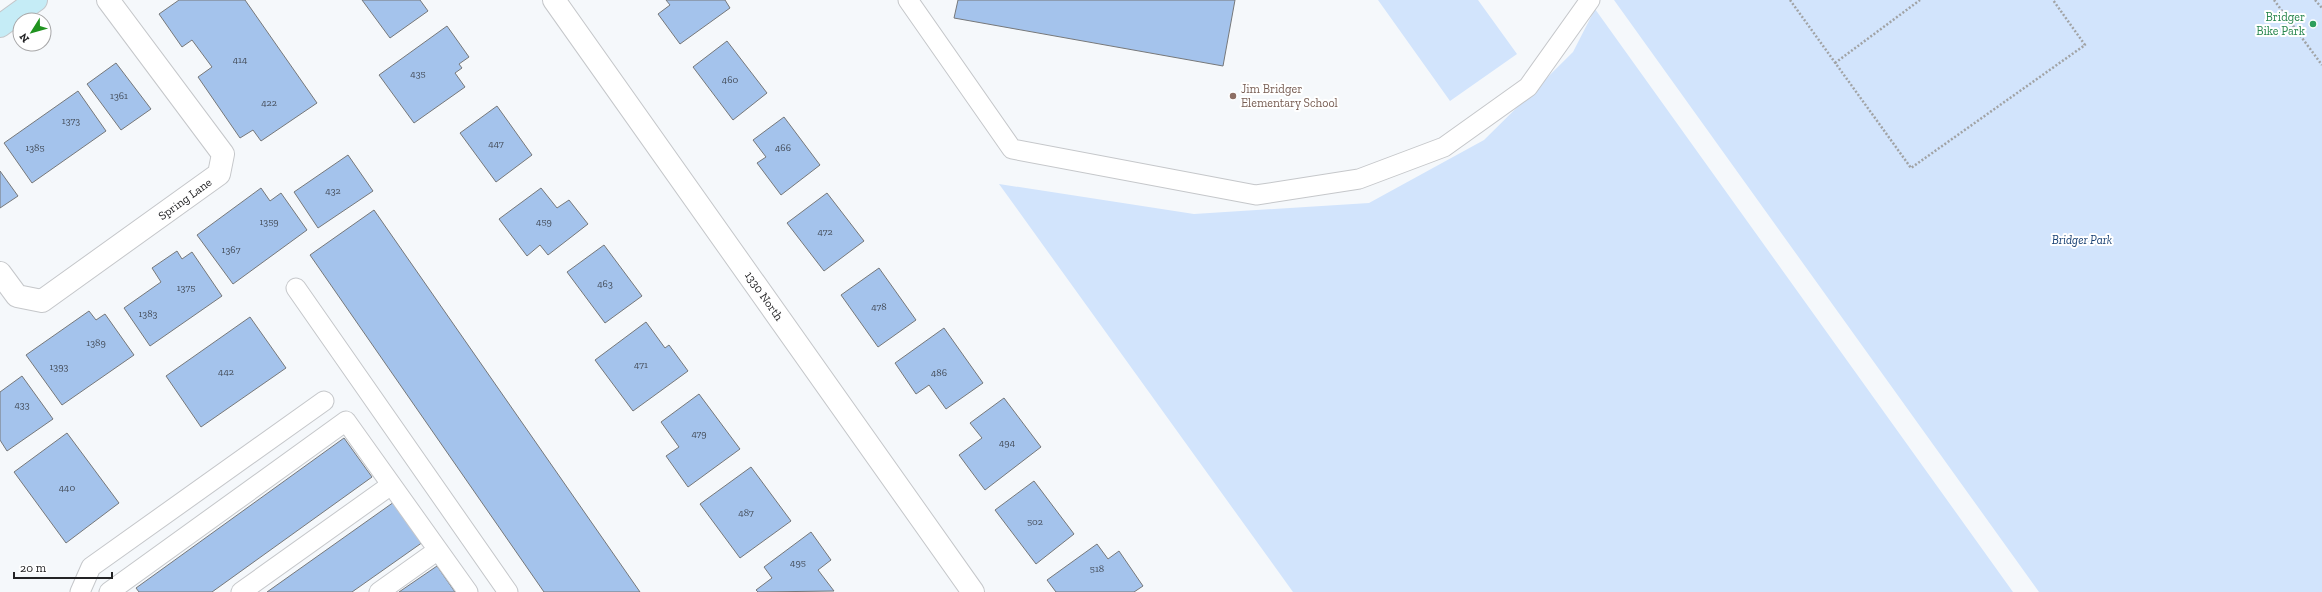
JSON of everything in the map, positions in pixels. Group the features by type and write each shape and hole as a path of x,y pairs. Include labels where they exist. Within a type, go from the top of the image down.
{"street":[{"path":"0,26 36,0"},
{"name":"Spring Lane","path":"0,272 17,296 42,301 219,174 223,154 108,0"},
{"name":"1330 North","path":"554,0 973,592"}],"lane":[{"path":"908,0 1012,149 1256,195 1360,179 1444,147 1528,87 1590,0"},
{"path":"296,288 508,592"},
{"path":"86,591 91,567 324,401"},
{"path":"120,589 346,421 468,592"},
{"path":"241,592 392,485"},
{"path":"379,592 438,550"}],"path":[{"path":"1790,0 1911,168 2086,45 2053,0"},
{"path":"1835,63 1920,0"},
{"path":"2274,0 2322,65"},
{"path":"2315,0 2322,8"}],"green space":[{"path":"1378,0 1478,0 1517,54 1450,101"},
{"name":"Bridger Park","path":"1614,0 2322,0 2322,592 2039,592"},
{"path":"1595,9 2013,592 1293,592 999,184 1194,214 1369,203 1484,140 1573,52"}],"building":[{"path":"179,0 245,0 317,103 261,141 253,130 240,138 198,77 212,67 192,40 182,47 159,14"},
{"path":"362,0 420,0 428,11 390,38"},
{"path":"666,0 725,0 730,8 680,44 658,14 670,5"},
{"path":"958,0 1235,0 1223,66 954,18"},
{"path":"447,26 469,57 459,64 462,68 455,73 465,87 414,123 379,75"},
{"path":"727,41 767,93 733,120 693,67"},
{"path":"116,63 151,109 121,130 87,84"},
{"path":"78,91 106,131 32,183 4,143"},
{"path":"497,106 532,155 496,182 460,133"},
{"path":"784,117 820,165 781,195 757,163 766,157 753,140"},
{"path":"348,155 373,191 318,228 294,192"},
{"path":"0,171 18,196 0,208"},
{"path":"261,188 270,201 281,193 307,230 233,284 197,235"},
{"path":"541,188 557,208 569,200 588,224 548,255 540,245 527,256 499,219"},
{"path":"827,193 864,241 824,271 787,223"},
{"path":"374,210 640,592 544,592 310,255"},
{"path":"604,245 642,296 605,323 567,272"},
{"path":"177,251 182,259 192,252 222,296 150,346 124,308 161,282 152,268"},
{"path":"879,268 916,320 878,347 841,295"},
{"path":"89,311 96,320 105,314 134,355 62,405 26,355"},
{"path":"250,317 286,368 201,427 166,376"},
{"path":"646,322 665,348 669,345 688,371 633,411 595,360"},
{"path":"944,328 983,383 946,409 929,385 916,394 895,363"},
{"path":"22,376 53,419 7,451 0,440 0,392"},
{"path":"699,394 740,449 688,487 666,456 679,447 661,422"},
{"path":"1004,398 1041,447 985,490 959,455 982,438 970,423"},
{"path":"67,433 119,503 66,543 14,472"},
{"path":"344,438 372,477 212,592 139,592 136,588"},
{"path":"751,467 791,521 740,558 700,504"},
{"path":"1034,481 1074,534 1036,564 995,510"},
{"path":"394,502 423,542 352,592 267,592"},
{"path":"811,532 831,560 818,570 834,591 758,592 756,590 772,578 764,567"},
{"path":"1097,544 1108,559 1119,551 1143,586 1134,592 1056,592 1047,580"},
{"path":"437,566 455,592 399,592"}],"place":[{"name":"Bridger Bike Park","path":"2313,24"},
{"name":"Jim Bridger Elementary School","path":"1233,96"}]}
